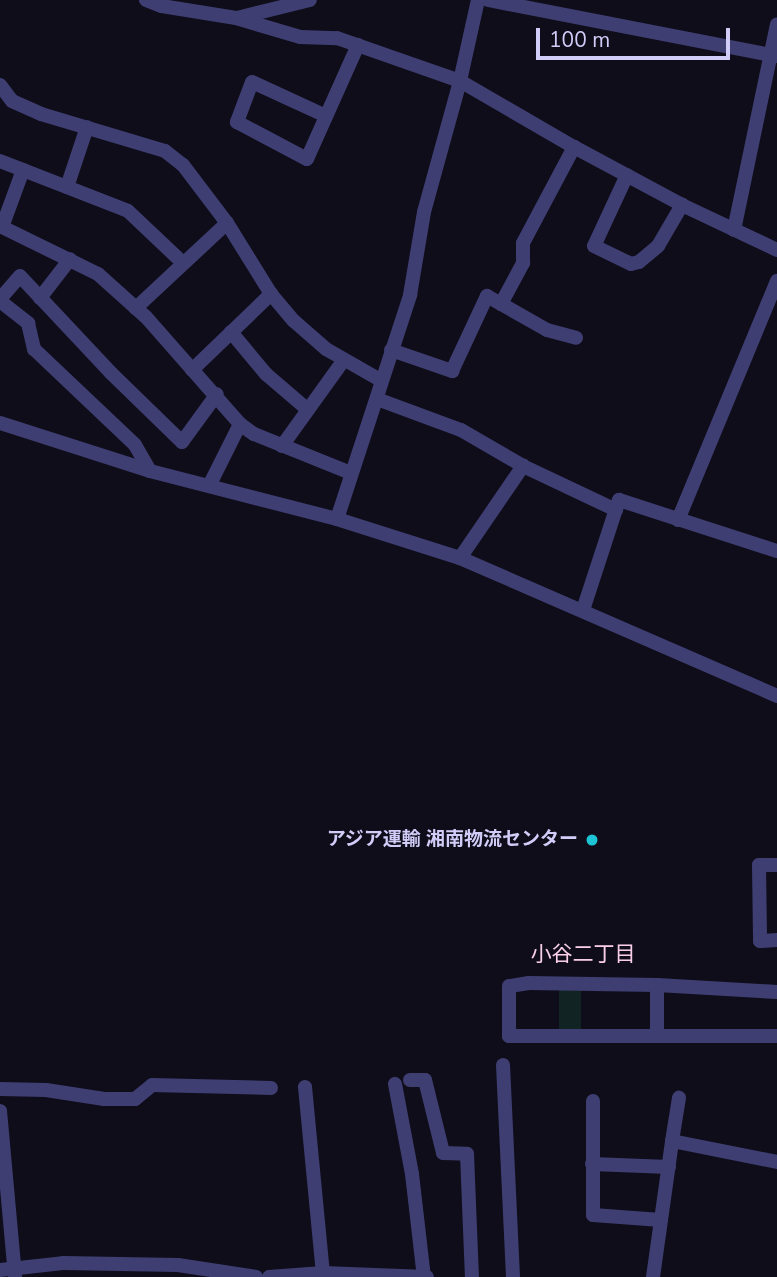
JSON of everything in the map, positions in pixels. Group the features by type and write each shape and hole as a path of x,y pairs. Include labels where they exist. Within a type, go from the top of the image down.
{"street":[{"path":"146,0 162,6 236,18 300,37 337,38 460,81 682,205 777,250"},
{"path":"236,18 310,0"},
{"path":"337,519 410,295 424,212 460,81 478,0"},
{"path":"488,0 774,56"},
{"path":"734,230 774,56 777,24"},
{"path":"326,116 252,82 237,122 307,159 358,45"},
{"path":"0,85 12,100 32,110 165,151 183,164 227,223 271,293 294,321 343,361 383,381"},
{"path":"67,187 87,127"},
{"path":"501,304 523,263 523,243 574,147"},
{"path":"0,161 128,211 183,263"},
{"path":"23,170 1,227 99,274 217,394 240,424 254,434 351,472"},
{"path":"627,175 594,246 631,264 639,262 658,246 682,205"},
{"path":"136,309 227,223"},
{"path":"40,298 70,259"},
{"path":"150,471 135,445 34,349 28,323 0,300 20,276 111,373 182,442 217,394"},
{"path":"678,520 777,281"},
{"path":"192,370 271,293"},
{"path":"391,351 452,371 487,296 547,330 576,338"},
{"path":"231,332 266,374 308,410"},
{"path":"282,446 343,361"},
{"path":"377,399 461,430 523,466 616,510"},
{"path":"0,423 150,471 210,484 337,519 460,558 777,696"},
{"path":"210,484 240,424"},
{"path":"460,558 523,466"},
{"path":"583,610 620,500 777,551"},
{"path":"777,865 759,865 760,940 777,940"},
{"path":"777,992 657,985 509,985 509,1035 777,1037"},
{"path":"657,985 657,1035"},
{"path":"503,1065 513,1277"},
{"path":"425,1080 443,1153 467,1154 472,1277"},
{"path":"270,1277 323,1273 426,1277 412,1174 395,1084"},
{"path":"0,1089 46,1090 104,1099 135,1099 152,1085 271,1088"},
{"path":"305,1087 323,1273"},
{"path":"653,1277 679,1098"},
{"path":"593,1101 593,1215 661,1220"},
{"path":"0,1111 10,1272 63,1263 178,1265 256,1277"},
{"path":"672,1141 777,1162"},
{"path":"593,1164 668,1167"}],"shaded area":[{"path":"559,989 581,989 581,1029 559,1029"}],"place":[{"name":"アジア運輸 湘南物流センター","path":"592,840"}],"district":[{"name":"小谷二丁目","path":"583,954"}]}
